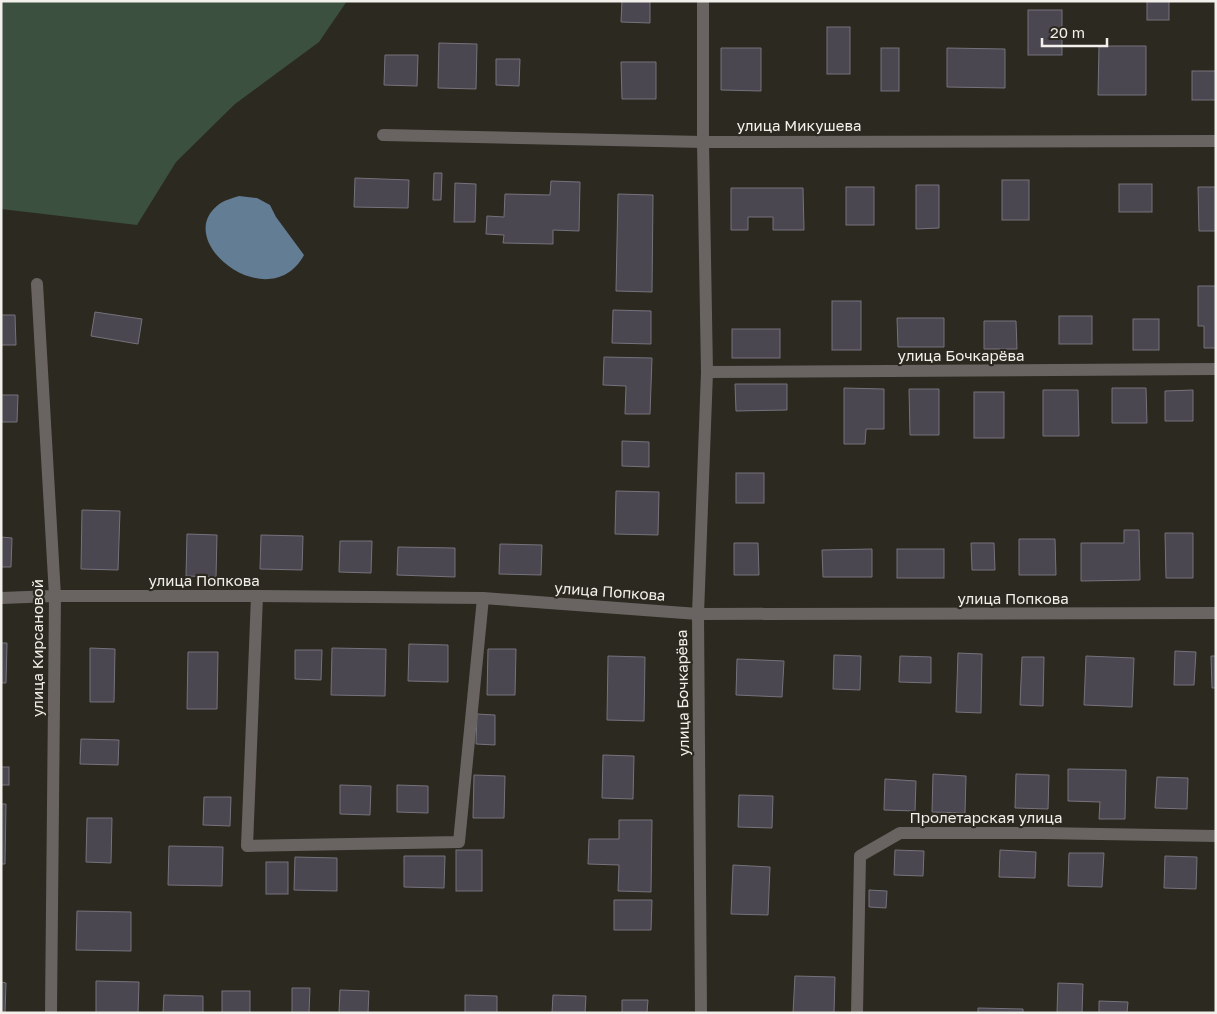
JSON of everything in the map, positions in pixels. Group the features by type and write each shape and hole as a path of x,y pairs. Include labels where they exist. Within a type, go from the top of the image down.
{"street":[{"name":"улица Бочкарёва","path":"702,1013 698,614 707,372 703,142 703,1"},
{"name":"улица Микушева","path":"383,135 703,142 1216,140"},
{"name":"улица Кирсановой","path":"37,284 55,596 51,1013"},
{"name":"улица Бочкарёва","path":"707,372 1216,369"},
{"name":"улица Попкова","path":"1,598 55,596 483,598 698,614 1216,614"},
{"path":"257,596 247,846 460,842 483,598"},
{"name":"Пролетарская улица","path":"858,1013 860,856 900,833 1216,836"}],"green space":[{"path":"1,1 347,1 319,42 235,104 176,162 137,225 1,209"}],"water":[{"path":"239,196 257,198 270,205 276,217 304,255 289,272 270,279 249,277 231,268 216,254 207,237 207,220 218,205"}],"building":[{"path":"622,1 650,1 650,23 621,22"},
{"path":"1147,1 1169,1 1169,20 1147,20"},
{"path":"1028,10 1062,10 1062,55 1028,55"},
{"path":"827,27 850,27 850,74 827,74"},
{"path":"439,43 477,44 476,89 438,88"},
{"path":"1099,46 1146,46 1146,95 1098,95"},
{"path":"721,48 761,48 761,91 721,90"},
{"path":"881,48 899,48 899,91 881,91"},
{"path":"947,48 1005,49 1005,88 947,87"},
{"path":"385,55 418,55 417,86 384,85"},
{"path":"496,59 520,59 519,86 496,85"},
{"path":"621,62 656,62 656,99 622,99"},
{"path":"1192,71 1216,71 1216,100 1192,100"},
{"path":"434,173 442,173 441,200 433,200"},
{"path":"355,178 409,180 408,208 354,207"},
{"path":"1002,180 1029,180 1029,220 1002,220"},
{"path":"551,181 580,182 579,231 553,230 553,244 503,243 504,235 486,234 487,216 504,217 505,194 550,195"},
{"path":"455,183 476,184 475,222 454,222"},
{"path":"1119,184 1152,184 1152,212 1119,212"},
{"path":"916,185 939,185 939,228 916,229"},
{"path":"846,187 874,187 874,225 846,225"},
{"path":"1198,187 1216,187 1216,231 1199,231"},
{"path":"731,188 803,188 804,230 773,230 773,217 748,217 748,230 731,230"},
{"path":"618,194 653,195 652,292 616,291"},
{"path":"1198,286 1216,286 1216,348 1204,348 1204,326 1198,326"},
{"path":"832,301 861,301 861,350 832,350"},
{"path":"613,310 651,311 651,344 612,343"},
{"path":"95,312 142,319 138,344 91,336"},
{"path":"1,315 15,315 16,345 1,345"},
{"path":"1059,316 1092,316 1092,344 1059,344"},
{"path":"897,318 944,318 944,347 898,347"},
{"path":"1133,319 1159,319 1159,350 1133,350"},
{"path":"984,321 1016,321 1017,349 984,349"},
{"path":"732,329 780,329 780,358 732,358"},
{"path":"604,357 652,358 650,414 625,414 626,386 603,385"},
{"path":"735,384 787,384 787,410 736,411"},
{"path":"844,388 884,389 884,429 866,429 865,444 844,444"},
{"path":"1112,388 1146,388 1147,423 1112,423"},
{"path":"909,389 939,389 939,435 910,435"},
{"path":"1043,390 1078,390 1079,436 1043,436"},
{"path":"1193,390 1193,421 1165,421 1165,391"},
{"path":"974,392 1004,392 1004,438 974,438"},
{"path":"1,395 18,395 17,422 1,422"},
{"path":"622,441 649,442 649,467 622,466"},
{"path":"736,473 764,473 764,503 736,503"},
{"path":"616,491 659,492 658,535 615,534"},
{"path":"82,510 120,511 118,570 81,569"},
{"path":"1124,530 1139,530 1140,580 1081,581 1081,543 1124,543"},
{"path":"1165,533 1193,533 1193,578 1166,578"},
{"path":"187,534 217,535 216,577 186,576"},
{"path":"261,535 303,536 302,570 260,569"},
{"path":"1,537 12,538 11,567 1,567"},
{"path":"1019,539 1055,539 1056,575 1019,575"},
{"path":"340,541 372,541 371,573 339,572"},
{"path":"734,543 758,543 759,575 734,575"},
{"path":"971,543 994,543 995,570 972,570"},
{"path":"500,544 542,545 541,575 499,574"},
{"path":"398,547 455,548 455,577 397,575"},
{"path":"872,549 872,577 823,577 822,550"},
{"path":"897,549 944,549 944,578 897,578"},
{"path":"1,643 7,643 6,683 1,683"},
{"path":"409,644 448,645 448,682 408,681"},
{"path":"90,648 115,649 114,702 90,702"},
{"path":"332,648 386,649 385,696 331,695"},
{"path":"488,649 516,649 515,695 487,695"},
{"path":"295,650 322,650 321,680 295,679"},
{"path":"1175,651 1196,652 1194,685 1174,685"},
{"path":"188,652 218,652 217,709 187,709"},
{"path":"958,653 982,654 981,713 956,712"},
{"path":"834,655 861,656 860,690 833,689"},
{"path":"608,656 645,657 644,721 607,720"},
{"path":"900,656 931,657 931,683 899,682"},
{"path":"1086,656 1134,658 1132,707 1084,705"},
{"path":"1211,656 1216,656 1216,688 1212,688"},
{"path":"1022,657 1044,657 1043,706 1020,705"},
{"path":"737,659 784,661 782,697 736,695"},
{"path":"477,714 495,715 495,745 476,744"},
{"path":"81,739 119,740 118,765 80,764"},
{"path":"603,755 634,756 633,799 602,798"},
{"path":"1,767 9,767 9,785 1,785"},
{"path":"1068,769 1126,770 1125,819 1099,819 1100,802 1068,801"},
{"path":"933,774 966,776 965,813 932,812"},
{"path":"1016,774 1049,775 1048,809 1015,808"},
{"path":"474,775 505,776 504,818 473,818"},
{"path":"1157,777 1188,778 1187,809 1155,808"},
{"path":"885,779 916,781 915,811 884,810"},
{"path":"340,785 371,786 370,815 340,814"},
{"path":"397,785 428,786 428,813 397,812"},
{"path":"739,795 773,796 772,828 738,827"},
{"path":"204,797 231,797 230,826 203,825"},
{"path":"1,804 6,804 5,864 1,864"},
{"path":"87,818 112,818 111,863 86,862"},
{"path":"619,820 652,820 651,892 618,891 619,865 588,864 589,839 619,839"},
{"path":"169,846 223,847 222,886 168,885"},
{"path":"456,850 482,850 482,891 456,891"},
{"path":"895,850 924,851 923,876 894,875"},
{"path":"1000,850 1036,852 1035,878 999,877"},
{"path":"1069,853 1104,853 1102,887 1068,886"},
{"path":"404,856 445,856 444,888 404,887"},
{"path":"1165,856 1197,857 1196,889 1164,888"},
{"path":"295,857 337,858 337,891 294,890"},
{"path":"266,862 288,862 288,894 266,894"},
{"path":"733,865 770,867 768,915 731,914"},
{"path":"869,890 887,891 886,908 869,907"},
{"path":"614,900 652,900 651,930 614,930"},
{"path":"77,911 131,912 131,951 76,950"},
{"path":"795,976 835,977 834,1013 793,1013"},
{"path":"96,981 139,982 138,1013 96,1013"},
{"path":"1,982 6,983 5,1013 1,1013"},
{"path":"1058,983 1083,984 1082,1013 1057,1013"},
{"path":"292,988 310,988 309,1013 292,1013"},
{"path":"340,990 369,991 368,1013 339,1013"},
{"path":"222,991 250,991 250,1013 222,1013"},
{"path":"164,995 203,996 203,1013 163,1013"},
{"path":"465,995 497,996 497,1013 465,1013"},
{"path":"553,995 586,996 585,1013 552,1013"},
{"path":"622,1000 648,1000 647,1013 622,1013"},
{"path":"1099,1001 1128,1002 1127,1013 1099,1013"},
{"path":"978,1008 1023,1009 1023,1013 978,1013"}]}
